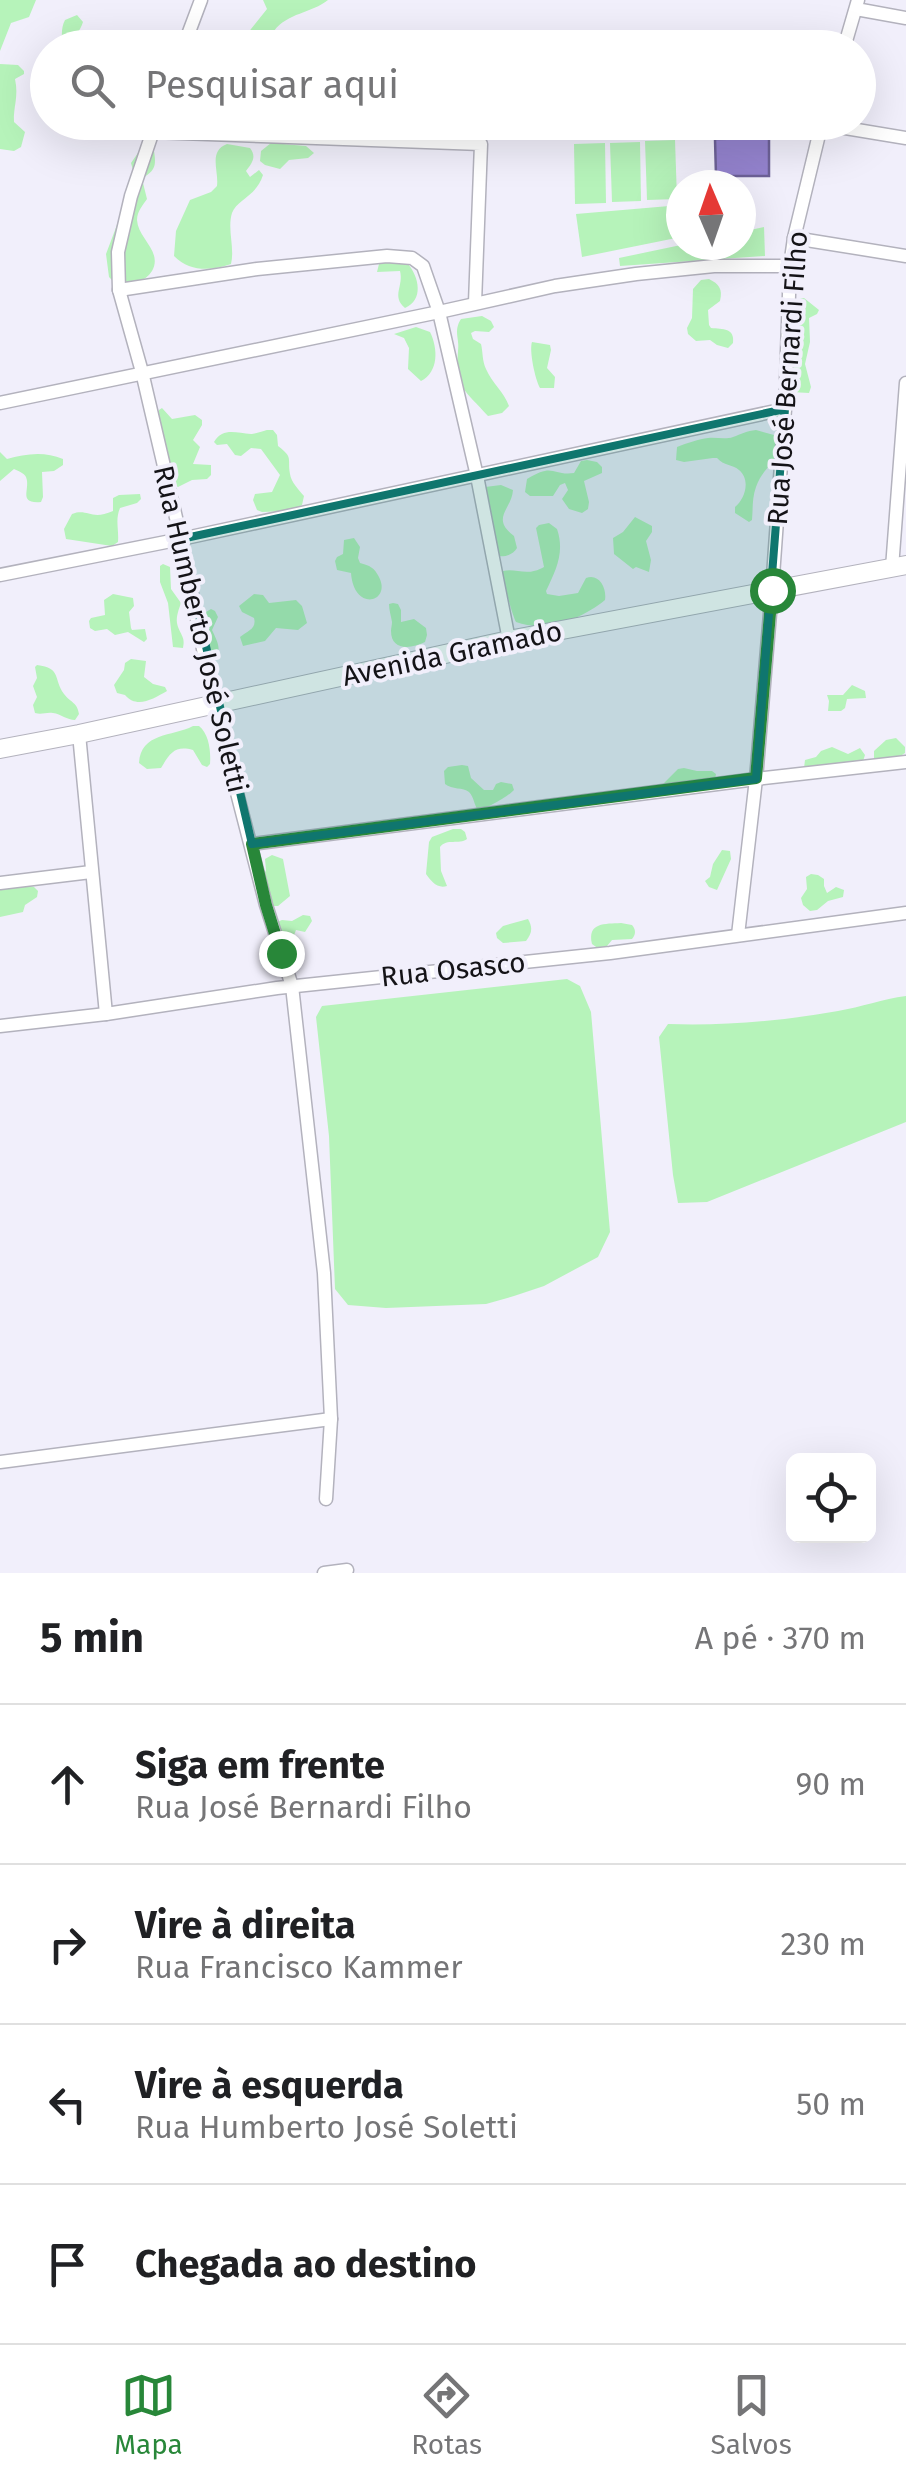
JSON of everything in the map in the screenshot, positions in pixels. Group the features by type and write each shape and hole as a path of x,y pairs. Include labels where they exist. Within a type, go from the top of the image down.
{"street":[{"path":"189,30 200,0"},
{"path":"849,30 857,4 906,18"},
{"path":"876,133 906,138"},
{"name":"Rua Humberto José Soletti","path":"150,140 118,252 119,290 181,539 214,704 266,905 292,986 324,1273 331,1419 326,1499"},
{"path":"404,140 481,144 475,304"},
{"name":"Rua José Bernardi Filho","path":"738,935 772,590 790,266 818,140"},
{"path":"794,238 906,256"},
{"path":"119,290 256,269 387,256 412,258 423,266 440,312 509,640"},
{"path":"0,402 555,286 714,266 790,266"},
{"path":"899,567 906,383"},
{"path":"0,575 785,410"},
{"name":"Avenida Gramado","path":"0,749 509,640 899,567"},
{"path":"78,734 106,1014"},
{"path":"252,844 906,762"},
{"path":"0,883 90,872"},
{"name":"Rua Osasco","path":"0,1026 292,986 610,953 906,914"},
{"path":"0,1462 331,1419"},
{"path":"324,1573 347,1570"}],"highlighted area":[{"path":"785,409 756,779 252,844 181,539"}],"green space":[{"path":"0,0 36,0 29,17 11,23 0,51"},
{"path":"263,0 328,0 275,30 250,30 267,9"},
{"path":"77,15 83,22 79,30 63,30 65,20"},
{"path":"0,64 18,65 24,71 15,79 14,122 25,132 21,147 14,151 0,149"},
{"path":"675,140 676,170 666,170 666,199 647,200 645,141"},
{"path":"640,142 641,201 612,202 610,143"},
{"path":"271,143 306,146 314,153 308,158 289,160 280,169 260,161 261,151"},
{"path":"605,143 606,203 575,204 574,144"},
{"path":"227,144 250,148 252,163 246,171 250,177 259,170 263,175 232,213 231,264 208,269 194,267 174,256 176,231 190,200 217,186 216,156"},
{"path":"140,150 154,151 155,163 144,177 147,199 137,220 155,264 140,281 115,283 109,277 106,254 135,177 131,163"},
{"path":"666,206 666,240 582,257 576,214"},
{"path":"764,227 765,256 756,257 756,229"},
{"path":"666,248 666,260 707,260 620,266 619,258"},
{"path":"379,264 408,264 415,275 417,294 405,308 398,295 400,271 377,272"},
{"path":"709,279 721,293 720,301 708,310 709,325 730,332 733,343 728,348 710,340 696,341 688,334 693,289 701,280"},
{"path":"800,299 819,310 809,318 810,342 805,364 809,393 790,389"},
{"path":"482,316 494,327 489,332 471,333 481,344 486,369 509,406 502,413 488,416 463,388 457,364 461,319"},
{"path":"416,327 430,332 435,352 434,366 421,381 408,369 409,348 404,338 394,334"},
{"path":"532,342 550,345 547,368 555,377 554,388 540,388"},
{"path":"162,408 172,419 195,415 202,420 193,440 200,447 193,464 211,465 207,479 192,480 178,487 173,484 169,473 172,466 167,461 157,419"},
{"path":"267,430 277,435 278,446 288,456 292,480 304,496 302,505 291,511 257,510 255,494 272,492 280,475 261,449 251,448 241,456 235,455 227,444 214,442 226,433"},
{"path":"756,430 774,435 776,453 756,487 749,522 735,513 745,489 745,479 739,470 717,458 676,460 677,447"},
{"path":"0,452 7,459 35,454 63,459 63,465 54,471 42,472 41,502 29,501 26,477 19,471 14,469 0,481"},
{"path":"581,461 597,462 602,473 584,481 589,502 582,513 569,509 562,499 568,490 565,483 553,496 530,496 525,492 527,479 536,474 548,470 574,473"},
{"path":"501,485 513,490 503,519 517,548 511,554 497,556 485,487"},
{"path":"140,494 137,503 120,508 118,542 112,546 66,539 64,529 72,514 106,514 113,511 113,498"},
{"path":"635,517 652,526 646,541 651,560 649,572 633,569 614,554 613,538"},
{"path":"549,523 557,529 560,545 547,594 578,593 586,578 591,577 601,583 605,600 586,613 551,625 516,622 503,571 544,567 536,528"},
{"path":"354,538 360,547 360,563 373,569 382,586 381,593 371,599 358,594 351,573 337,570 335,561 343,554 344,540"},
{"path":"163,564 170,567 171,589 181,603 177,620 183,648 173,647 168,603 160,582"},
{"path":"113,594 133,598 134,606 129,612 131,628 145,629 144,642 128,632 115,635 107,629 90,628 91,618 105,615 104,600"},
{"path":"254,594 263,595 269,603 296,600 307,623 298,630 276,628 265,641 243,646 240,637 255,622 239,606"},
{"path":"389,604 401,610 401,622 414,619 426,628 425,642 408,647 394,642"},
{"path":"211,609 218,617 212,630 219,650 212,660 201,615"},
{"path":"131,659 146,661 144,677 167,691 140,702 117,693 114,685"},
{"path":"37,665 54,672 64,694 77,707 79,714 75,720 53,713 35,713 37,697 33,686"},
{"path":"852,685 865,691 866,698 847,699 841,711 828,711 827,695 843,695"},
{"path":"199,726 207,738 207,767 193,750 187,749 174,751 161,768 147,769 139,763 141,753 151,741"},
{"path":"896,738 905,747 905,753 891,762 874,764 874,751 886,740"},
{"path":"832,747 848,754 860,748 865,755 863,761 804,768 805,760"},
{"path":"468,766 471,778 484,790 493,790 501,782 512,784 514,790 478,810 469,792 445,784 444,771"},
{"path":"678,769 712,771 715,779 664,788 663,784"},
{"path":"453,829 461,829 467,839 440,847 441,871 447,886 440,886 426,874 429,842"},
{"path":"722,850 730,851 731,859 717,890 705,881"},
{"path":"272,855 283,859 290,896 278,906 268,901 264,875 265,859"},
{"path":"811,874 824,879 827,893 836,887 844,890 843,897 810,911 801,898 807,889 806,877"},
{"path":"25,885 38,891 37,897 25,905 23,912 0,917 0,889"},
{"path":"310,916 312,921 305,932 296,930 293,938 297,962 288,962 277,922"},
{"path":"528,919 531,930 526,941 503,943 497,938 496,933 503,926"},
{"path":"632,925 632,939 612,940 599,949 592,944 595,928"},
{"path":"567,979 580,986 591,1012 610,1232 598,1257 544,1286 486,1304 386,1308 348,1305 335,1289 329,1136 316,1017 322,1006"},
{"path":"906,996 906,1122 707,1202 678,1203 659,1037 668,1024 796,1018"}],"shaded area":[{"path":"715,140 769,140 769,176 756,176 756,170 716,170"}],"route":[{"path":"281,953 252,844 756,778 772,590"}]}
